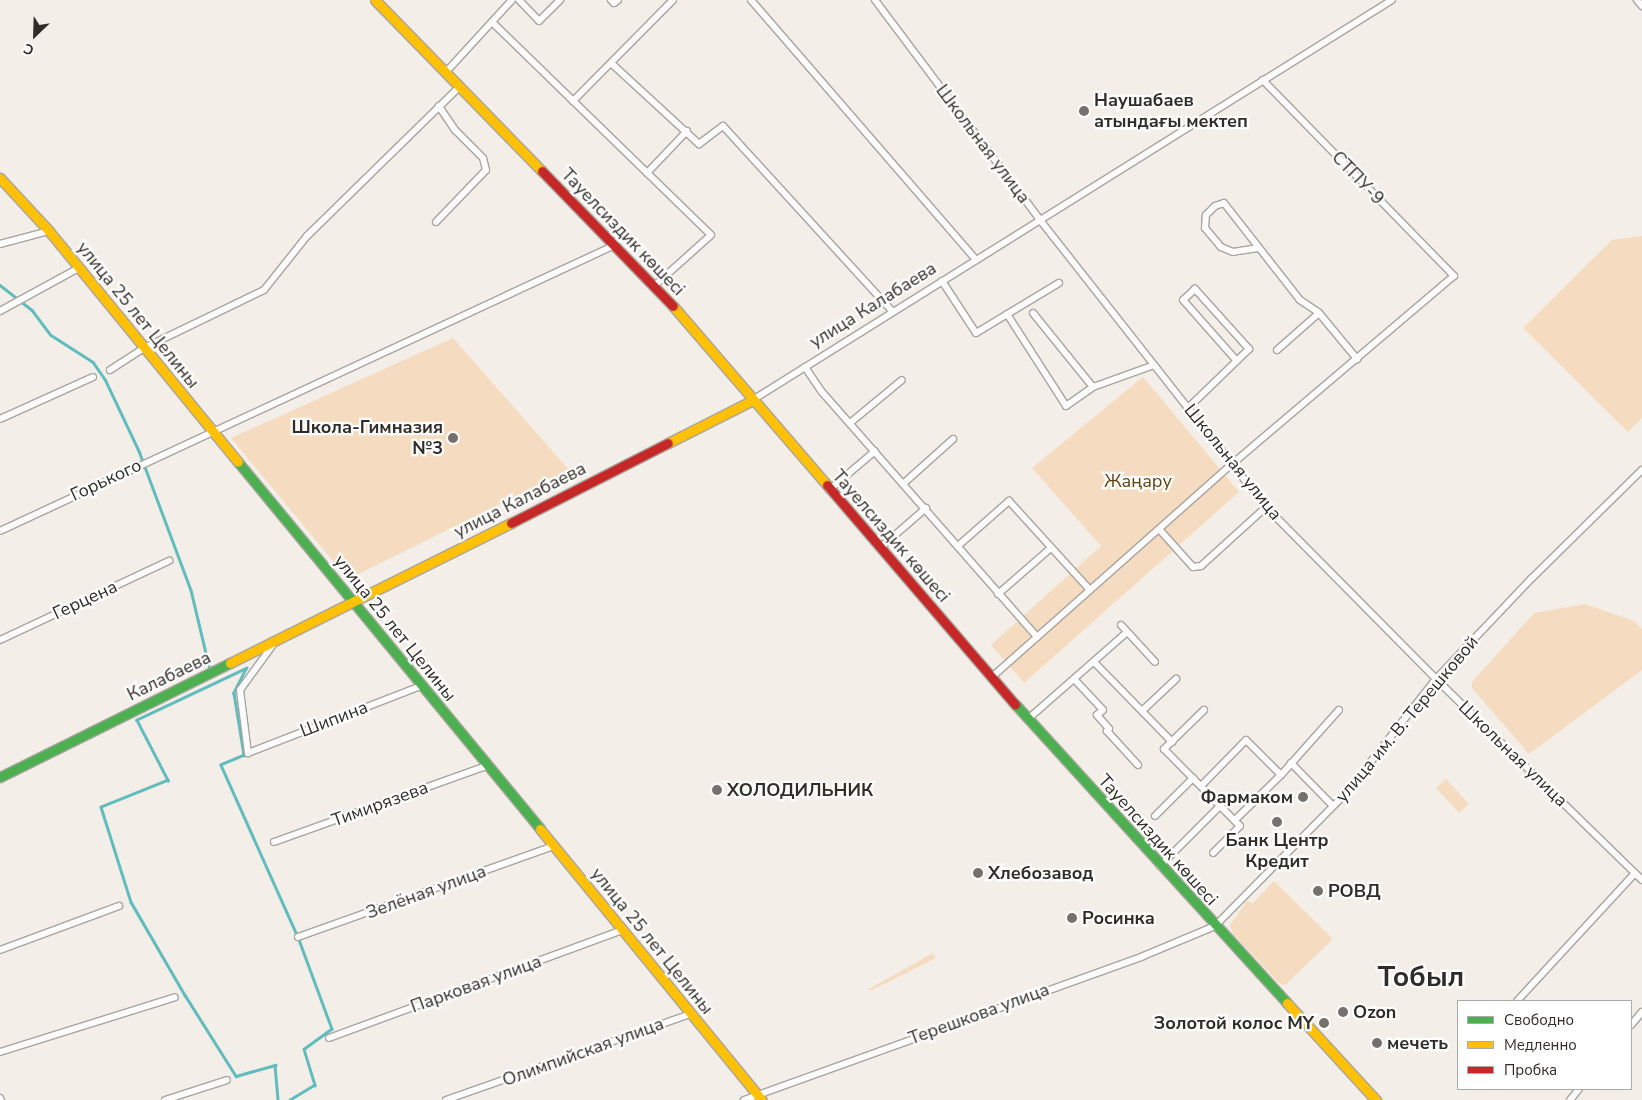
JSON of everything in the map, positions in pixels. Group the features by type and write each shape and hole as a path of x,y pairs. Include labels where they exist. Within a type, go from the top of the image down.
{"street":[{"name":"Тауелсиздик көшесі","path":"375,0 654,286 1028,719 1160,866 1376,1100"},
{"path":"446,72 512,0"},
{"path":"519,0 539,21 560,0"},
{"path":"611,0 614,3 618,0"},
{"path":"574,101 673,0"},
{"path":"751,0 976,260"},
{"name":"Школьная улица","path":"875,0 1040,220 1266,506 1436,679 1642,880"},
{"name":"улица Калабаева","path":"352,603 751,400 1392,0"},
{"path":"1638,0 1642,6"},
{"path":"492,22 711,235 654,286"},
{"path":"611,63 699,144 722,126 892,312"},
{"name":"СТПУ-9","path":"1263,80 1454,276 1356,359"},
{"path":"110,370 144,348 264,290 307,236 460,86"},
{"path":"436,222 486,170 483,158 455,130 439,106"},
{"path":"647,173 687,131"},
{"name":"улица 25 лет Целины","path":"0,178 49,231 486,766 623,930 690,1014 761,1097"},
{"path":"992,677 1232,464 1356,359 1319,313 1300,300 1224,203 1215,206 1206,215 1205,228 1221,247 1234,252 1258,248"},
{"path":"0,244 49,231"},
{"name":"Горького","path":"0,531 134,466 213,432 614,245"},
{"path":"0,311 79,268"},
{"path":"942,281 976,334 1059,283"},
{"path":"1188,408 1249,349 1195,289 1183,300 1237,360"},
{"path":"1033,312 1093,387"},
{"path":"1277,350 1319,313"},
{"path":"1007,314 1066,406 1093,387 1154,365"},
{"path":"805,367 850,423 926,508 1036,637"},
{"path":"0,418 93,377"},
{"path":"850,423 902,380"},
{"path":"904,483 953,439"},
{"path":"829,490 875,451"},
{"name":"улица им. В. Терешковой","path":"1215,926 1333,806 1436,679 1532,578 1642,470"},
{"path":"958,545 1009,501 1090,590"},
{"path":"1159,529 1193,566 1201,566 1266,506"},
{"path":"880,548 926,508"},
{"path":"998,594 1051,548"},
{"name":"Герцена","path":"0,640 169,561"},
{"name":"Калабаева","path":"0,777 352,603"},
{"path":"1120,625 1155,662"},
{"path":"1028,719 1127,632"},
{"name":"Шипина","path":"275,642 240,690 248,753 421,686"},
{"path":"1094,662 1172,742"},
{"path":"1074,679 1103,710 1098,715 1109,728 1107,731 1138,765"},
{"path":"1142,711 1176,679"},
{"path":"1204,710 1164,750 1240,826 1213,853"},
{"path":"1235,820 1281,775 1339,710"},
{"path":"1201,786 1246,740 1281,775"},
{"path":"1291,763 1333,806"},
{"name":"Тимирязева","path":"274,842 486,766"},
{"path":"1155,816 1193,778"},
{"path":"1160,866 1221,805"},
{"name":"Зелёная улица","path":"298,937 553,846"},
{"path":"1518,1000 1635,872"},
{"path":"0,950 120,906"},
{"name":"Терешкова улица","path":"744,1100 761,1097 1144,956 1215,926"},
{"name":"Парковая улица","path":"330,1038 623,930"},
{"path":"0,1052 175,997"},
{"path":"1632,1025 1642,1012"},
{"name":"Олимпийская улица","path":"446,1100 690,1014"},
{"path":"165,1100 227,1080"},
{"path":"1570,1100 1578,1090"}],"green space":[{"path":"1642,236 1642,418 1628,432 1523,328 1612,240"},
{"path":"453,338 569,470 348,579 231,438"},
{"name":"Жаңару","path":"1143,377 1239,492 1024,683 991,645 1101,546 1032,468"},
{"path":"1585,604 1634,621 1642,629 1642,670 1529,754 1472,688 1472,682 1534,613"},
{"path":"1446,779 1469,804 1459,813 1436,788"},
{"path":"1274,881 1333,939 1285,985 1280,984 1233,934 1230,925 1247,901 1253,903"},
{"path":"933,953 936,958 872,990 867,990"}],"waterway":[{"path":"0,285 32,310 51,335 93,362 105,379 139,451 191,590 210,670"},
{"path":"247,668 137,720 168,780 101,807 131,902 185,995 236,1076 275,1065 278,1100"},
{"path":"246,669 234,693 244,755 221,765 298,937 332,1029 304,1049 315,1085 290,1100"}],"traffic: fast":[{"path":"238,462 540,829"},
{"path":"0,777 230,663"},
{"path":"1015,704 1287,1003"}],"traffic: slow":[{"path":"375,0 542,171"},
{"path":"0,178 49,231 238,462"},
{"path":"673,306 827,485"},
{"path":"668,443 751,401"},
{"path":"230,663 511,523"},
{"path":"540,829 762,1100"},
{"path":"1287,1003 1376,1100"}],"traffic: jam":[{"path":"542,171 673,306"},
{"path":"511,523 668,443"},
{"path":"827,485 1015,704"}],"place":[{"name":"Наушабаев атындағы мектеп","path":"1084,111"},
{"name":"Школа-Гимназия №3","path":"453,438"},
{"name":"ХОЛОДИЛЬНИК","path":"717,790"},
{"name":"Фармаком","path":"1303,797"},
{"name":"Банк Центр Кредит","path":"1277,822"},
{"name":"Хлебозавод","path":"978,873"},
{"name":"РОВД","path":"1318,891"},
{"name":"Росинка","path":"1072,918"},
{"name":"Ozon","path":"1343,1012"},
{"name":"Золотой колос МҮ","path":"1324,1023"},
{"name":"мечеть","path":"1377,1043"}],"district":[{"name":"Тобыл","path":"1421,977"}]}
